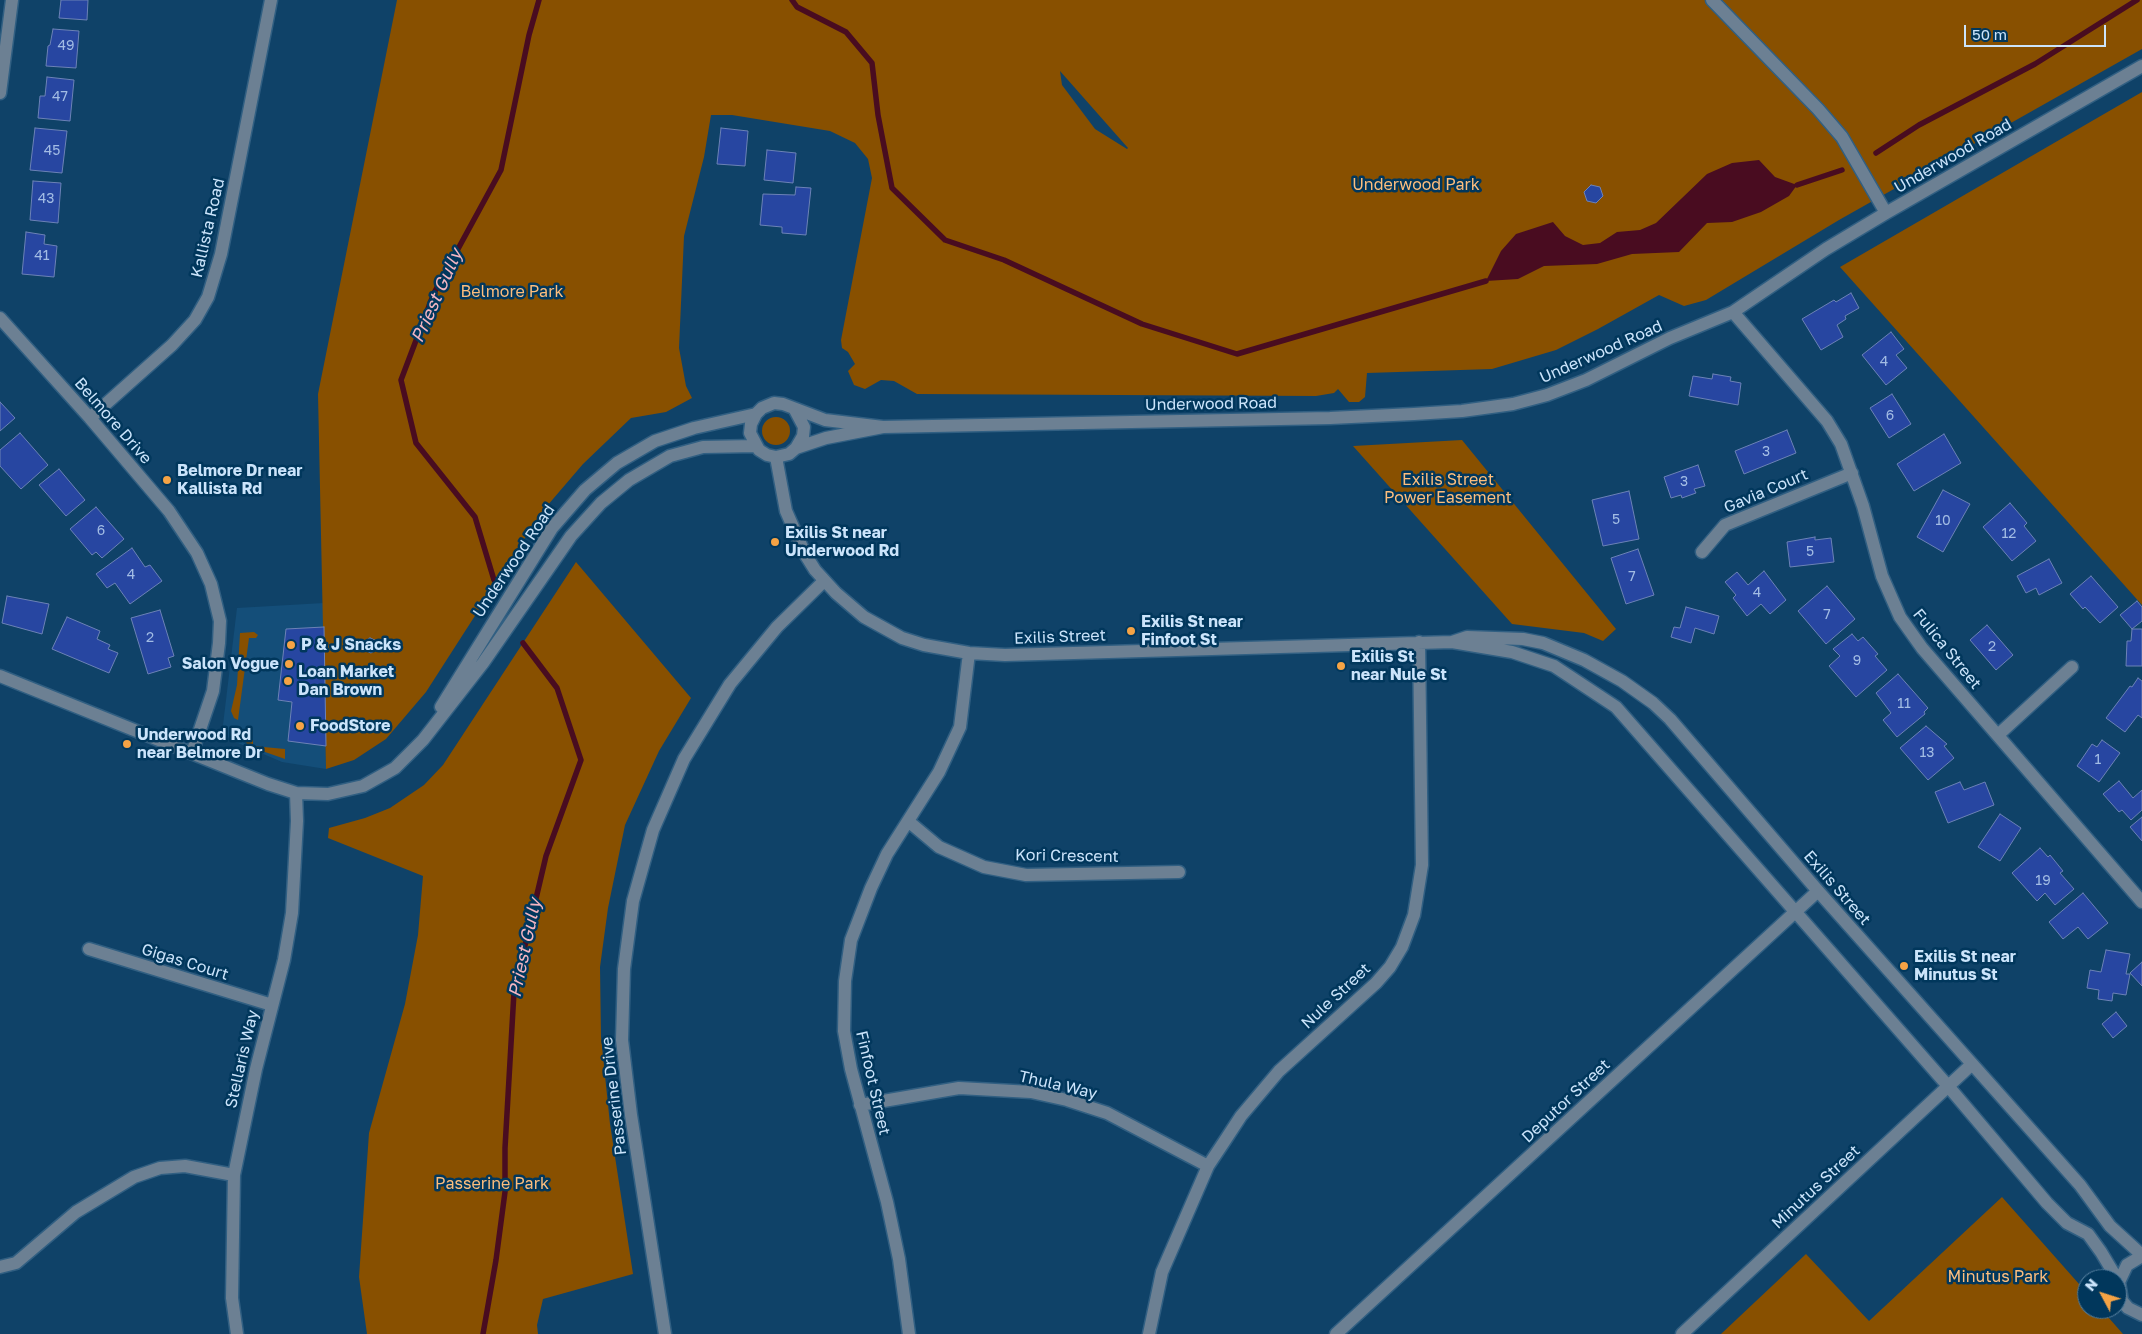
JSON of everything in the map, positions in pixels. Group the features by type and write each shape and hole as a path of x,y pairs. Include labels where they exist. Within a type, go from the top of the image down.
{"street":[{"path":"0,94 12,0"},
{"name":"Kallista Road","path":"90,418 172,345 194,320 208,297 221,254 271,0"},
{"path":"1712,0 1818,109 1842,137 1886,213"},
{"name":"Underwood Road","path":"423,740 472,655 552,528 585,490 617,463 655,441 694,428 756,414 762,408 774,403 783,404 825,420 883,427 1330,418 1462,411 1513,404 1547,396 1586,380 1670,338 1733,312 1826,249 2142,66"},
{"name":"Fulica Street","path":"1733,312 1827,421 1841,444 1852,473 1882,576 1900,617 1922,648 2142,902"},
{"name":"Belmore Drive","path":"0,318 90,418 169,511 197,553 211,584 220,621 219,643 213,691 192,753"},
{"path":"795,410 804,427 803,436 796,448"},
{"path":"755,446 750,433 751,424 756,414"},
{"name":"Underwood Road","path":"0,676 192,753 296,792 328,794 363,786 395,768 423,740 483,663 571,536 601,503 629,480 670,456 702,447 755,446 767,455 776,457 789,454 796,448 826,438 883,427"},
{"name":"Exilis Street","path":"776,457 786,510 792,527 805,554 824,580 864,617 895,634 924,645 969,654 1005,655 1452,642 1512,652 1554,666 1616,707 1948,1086 2047,1203 2067,1223 2088,1234 2102,1252 2112,1269"},
{"name":"Gavia Court","path":"1702,552 1725,525 1852,473"},
{"name":"Passerine Drive","path":"665,1334 631,1115 622,1040 624,969 634,901 654,830 684,759 730,684 777,627 824,580"},
{"name":"Exilis Street","path":"1452,642 1467,637 1523,639 1543,643 1584,660 1622,681 1653,703 1670,719 1818,891 2080,1185 2110,1226 2142,1255 2127,1265 2125,1269"},
{"name":"Nule Street","path":"1149,1334 1162,1272 1208,1166 1241,1116 1279,1070 1376,983 1390,967 1402,947 1414,915 1422,865 1419,642"},
{"name":"Finfoot Street","path":"909,1334 899,1259 887,1202 860,1105 844,1031 845,980 851,940 887,854 939,772 960,727 969,654"},
{"path":"1998,735 2072,668"},
{"name":"Stellaris Way","path":"236,1334 232,1298 234,1175 284,960 292,913 297,821 296,792"},
{"name":"Kori Crescent","path":"908,821 939,847 984,867 1026,875 1179,872"},
{"name":"Deputor Street","path":"1336,1334 1818,891"},
{"name":"Gigas Court","path":"88,949 272,1005"},
{"name":"Minutus Street","path":"1682,1334 1972,1065"},
{"name":"Thula Way","path":"860,1105 959,1088 1031,1092 1067,1100 1107,1113 1208,1166"},
{"path":"0,1267 16,1264 76,1212 134,1178 160,1168 185,1166 234,1175"},
{"name":"Exilis Street","path":"2127,1307 2142,1315"}],"shaded area":[{"path":"1759,160 1775,177 1797,185 1789,196 1761,212 1732,222 1707,223 1679,252 1632,254 1597,264 1544,266 1518,279 1486,281 1501,251 1516,234 1553,222 1565,236 1583,245 1600,243 1617,232 1640,230 1656,223 1707,174 1732,163"},
{"path":"324,603 326,769 282,762 231,740 225,734 223,725 237,608"}],"green space":[{"path":"397,0 2142,0 2142,49 1839,220 1706,300 1684,306 1659,295 1556,350 1492,369 1367,373 1365,397 1359,402 1349,402 1338,389 1334,393 1316,396 917,394 894,381 881,380 865,389 854,385 848,371 855,364 848,352 842,348 841,340 872,178 868,159 855,143 830,131 732,115 711,115 704,157 684,236 679,348 686,386 692,398 666,412 631,418 583,464 541,513 426,692 386,739 354,760 326,769 318,394","holes":["1060,71 1128,148 1095,129 1062,85"]},
{"path":"2142,92 2142,605 1840,267"},
{"path":"776,417 786,421 790,431 786,441 776,445 766,441 762,431 766,421"},
{"name":"Exilis Street Power Easement","path":"1462,440 1616,629 1603,641 1584,633 1512,624 1353,446"},
{"name":"Passerine Park","path":"576,562 691,698 659,751 625,825 608,908 600,967 601,1037 610,1124 633,1274 543,1299 537,1325 538,1334 367,1334 359,1277 369,1133 405,1004 418,935 423,876 328,838 329,828 365,818 390,808 424,785 443,765"},
{"path":"254,632 258,635 256,638 249,638 238,720 234,718 231,711 237,685 240,633"},
{"path":"253,740 253,746 285,749 285,759 248,746 246,742"},
{"name":"Minutus Park","path":"2002,1197 2077,1282 2077,1319 2110,1319 2123,1334 1721,1334 1806,1254 1869,1321"}],"building":[{"path":"61,0 88,0 87,20 59,18"},
{"path":"53,29 79,31 76,68 46,66 48,46 50,45"},
{"path":"47,77 74,80 70,121 38,118 40,96 45,96"},
{"path":"35,128 67,131 62,173 30,170"},
{"path":"721,128 748,131 745,166 717,164"},
{"path":"767,150 796,153 793,183 764,180"},
{"path":"33,181 61,183 58,223 30,220"},
{"path":"1591,185 1600,187 1603,196 1596,203 1587,201 1584,192"},
{"path":"796,187 811,188 806,235 782,233 782,227 760,225 763,194 795,195"},
{"path":"26,232 45,235 44,244 57,246 54,277 22,274"},
{"path":"1851,293 1859,308 1845,316 1846,319 1837,325 1843,337 1821,350 1802,319 1834,300 1836,302"},
{"path":"1891,332 1904,349 1896,355 1907,368 1886,385 1862,355"},
{"path":"1713,374 1731,377 1730,381 1741,383 1738,405 1689,396 1693,376 1712,379"},
{"path":"1892,394 1911,424 1889,438 1870,408"},
{"path":"0,402 15,418 0,431"},
{"path":"1787,430 1796,453 1744,474 1735,451"},
{"path":"20,433 48,465 21,489 0,466 0,450"},
{"path":"1944,434 1961,463 1914,491 1897,464"},
{"path":"1698,465 1705,486 1694,489 1696,493 1682,498 1681,495 1671,498 1664,477"},
{"path":"59,469 85,500 66,516 39,485"},
{"path":"1943,490 1970,504 1943,552 1917,537"},
{"path":"1629,491 1639,539 1603,546 1592,500"},
{"path":"2010,503 2027,523 2024,526 2036,541 2012,561 1983,527"},
{"path":"96,507 124,539 102,558 96,552 92,555 70,529"},
{"path":"1815,537 1815,540 1831,538 1834,562 1790,567 1787,542"},
{"path":"132,548 145,567 150,565 162,581 130,604 115,583 107,588 96,574"},
{"path":"1638,549 1654,595 1626,604 1611,558"},
{"path":"2049,559 2062,583 2039,595 2036,588 2026,593 2017,576"},
{"path":"1764,571 1786,600 1770,614 1761,604 1747,616 1733,598 1736,595 1725,582 1737,572 1748,585"},
{"path":"2091,576 2118,607 2100,623 2085,607 2083,609 2070,594"},
{"path":"1827,586 1855,619 1826,644 1798,611"},
{"path":"7,596 49,604 42,634 2,623"},
{"path":"2137,601 2142,607 2142,621 2132,629 2120,615"},
{"path":"1686,607 1719,616 1714,634 1695,628 1691,643 1671,637 1674,627 1680,628"},
{"path":"160,610 174,656 168,658 171,667 148,674 131,618"},
{"path":"67,617 100,631 97,639 110,645 108,649 118,653 109,673 52,649"},
{"path":"1987,625 2013,655 1996,670 1970,640"},
{"path":"324,627 326,746 288,741 292,702 278,700 286,629"},
{"path":"2132,629 2142,629 2142,666 2126,666 2127,641 2131,641"},
{"path":"1852,634 1858,641 1863,637 1878,654 1875,656 1887,670 1856,697 1829,666 1840,656 1833,649"},
{"path":"370,638 377,641 377,649 371,653 364,650 363,642"},
{"path":"1898,674 1928,708 1924,712 1925,714 1897,737 1883,720 1891,713 1876,693"},
{"path":"2138,678 2142,681 2142,718 2138,715 2125,732 2106,718"},
{"path":"1926,726 1947,744 1944,746 1954,758 1928,780 1900,748"},
{"path":"2102,740 2120,753 2099,782 2077,766 2092,744 2097,747"},
{"path":"2119,781 2133,798 2142,790 2142,810 2131,820 2122,810 2119,812 2103,794"},
{"path":"1960,782 1964,790 1985,782 1994,805 1948,823 1935,792"},
{"path":"2000,814 2021,828 2000,861 1978,847"},
{"path":"2142,817 2142,841 2130,827"},
{"path":"2040,848 2048,857 2050,855 2063,871 2060,873 2074,889 2055,905 2045,893 2037,901 2012,873"},
{"path":"2083,893 2108,923 2088,939 2078,927 2063,939 2049,922"},
{"path":"2106,950 2130,954 2126,974 2130,974 2126,995 2113,993 2112,1001 2098,999 2099,990 2087,988 2090,970 2101,972"},
{"path":"2142,962 2142,986 2130,973"},
{"path":"2116,1012 2127,1026 2113,1038 2102,1024"}],"waterway":[{"name":"Priest Gully","path":"494,580 475,517 416,443 401,380 434,293 501,170 529,35 539,0"},
{"path":"792,0 797,7 846,32 872,63 878,115 892,188 945,240 1004,260 1142,324 1237,354 1486,281"},
{"path":"1876,153 1919,125 2035,64 2137,0"},
{"path":"1797,185 1842,170"},
{"name":"Priest Gully","path":"483,1334 496,1260 505,1192 505,1148 514,992 546,856 581,760 557,688 523,643"}],"place":[{"name":"Belmore Dr near Kallista Rd","path":"167,480"},
{"name":"Exilis St near Underwood Rd","path":"775,542"},
{"name":"Exilis St near Finfoot St","path":"1131,631"},
{"name":"P & J Snacks","path":"291,645"},
{"name":"Salon Vogue","path":"289,664"},
{"name":"Exilis St near Nule St","path":"1341,666"},
{"name":"Loan Market Dan Brown","path":"288,681"},
{"name":"FoodStore","path":"300,726"},
{"name":"Underwood Rd near Belmore Dr","path":"127,744"},
{"name":"Exilis St near Minutus St","path":"1904,966"}],"park label":[{"name":"Underwood Park","path":"1416,185"},
{"name":"Belmore Park","path":"512,292"}]}
